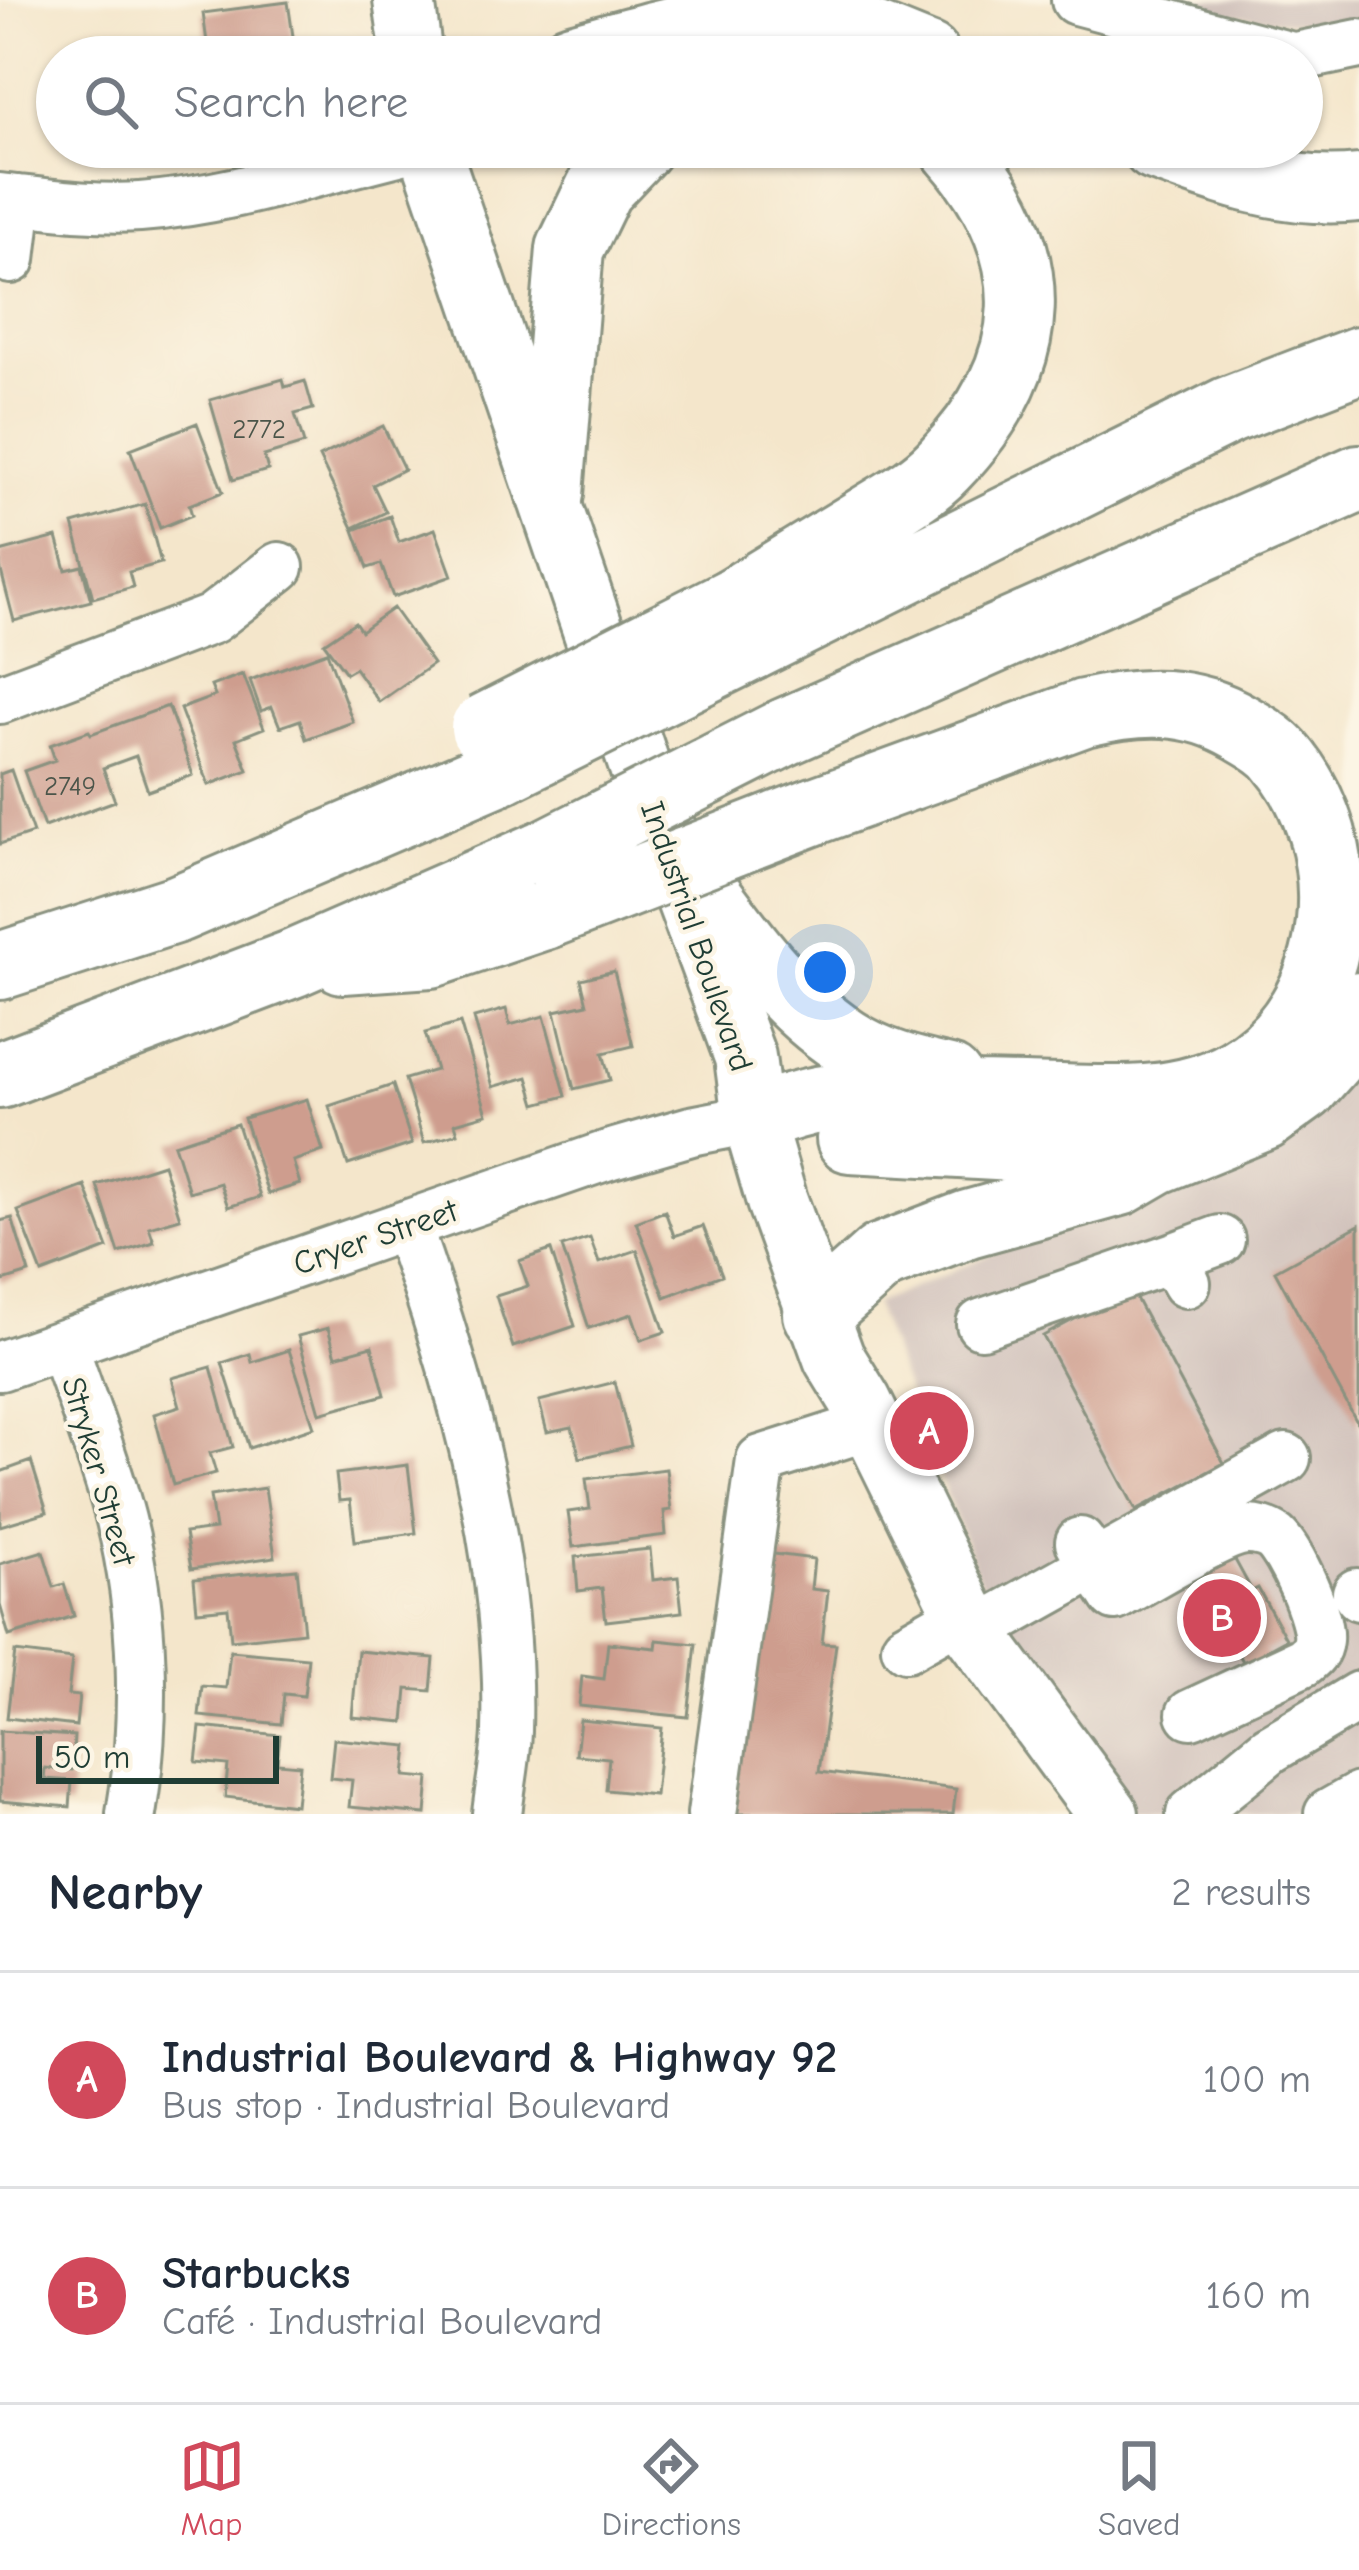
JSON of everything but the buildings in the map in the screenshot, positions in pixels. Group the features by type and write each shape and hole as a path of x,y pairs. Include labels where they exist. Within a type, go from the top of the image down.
{"highway":[{"path":"649,36 690,25 777,16 841,26 869,36"},
{"path":"550,494 570,249 599,189 619,168"},
{"path":"743,624 942,468 1011,370 1021,328 1017,265 993,201 968,168"},
{"path":"1212,168 1292,189 1359,188"},
{"path":"28,957 177,909 743,624 1229,410 1359,360"},
{"path":"0,1076 292,964 431,954 785,732 1359,478"},
{"path":"544,885 812,812 1084,713 1125,703 1186,705 1236,724 1277,751 1308,798 1331,865 1327,948 1316,988 1270,1049 1254,1060 1193,1091 1106,1099 819,1100 753,1119"},
{"path":"662,832 751,949 805,1009 845,1041 896,1066 1022,1097"},
{"path":"817,1314 881,1257 968,1224 1120,1182 1156,1161 1264,1117 1304,1088 1336,1052 1359,1006"},
{"path":"753,1119 824,1138 1052,1150 1156,1161"}],"main road":[{"path":"404,0 409,36"},
{"name":"Industrial Boulevard","path":"436,168 662,832 745,1057 753,1119 777,1201 834,1358 969,1623 1108,1814"}],"street":[{"path":"1076,0 1214,36"},
{"path":"1323,51 1359,44"},
{"path":"11,259 9,199 140,207 330,168"},
{"path":"0,699 212,619 279,567"},
{"name":"Cryer Street","path":"0,1366 608,1155 753,1119"},
{"path":"406,1225 443,1334 477,1458 500,1606 507,1732 497,1814"},
{"path":"981,1324 1179,1270 1220,1240"},
{"name":"Stryker Street","path":"63,1345 121,1520 137,1611 138,1773 131,1814"},
{"path":"712,1814 761,1460 871,1425"},
{"path":"906,1647 1096,1568 1286,1458"},
{"path":"1096,1568 1236,1531 1263,1532 1274,1537 1284,1552 1314,1611 1316,1649 1303,1662 1191,1714"},
{"path":"1191,1814 1270,1749 1359,1696"},
{"path":"1329,1814 1359,1796"}],"shaded area":[{"path":"1106,0 1359,0 1359,30"},
{"path":"1359,1034 1359,1814 1088,1814 1057,1782 874,1304 1270,1137"}],"place":[{"name":"Industrial Boulevard & Highway 92","path":"929,1431"},
{"name":"Starbucks","path":"1222,1618"}]}
